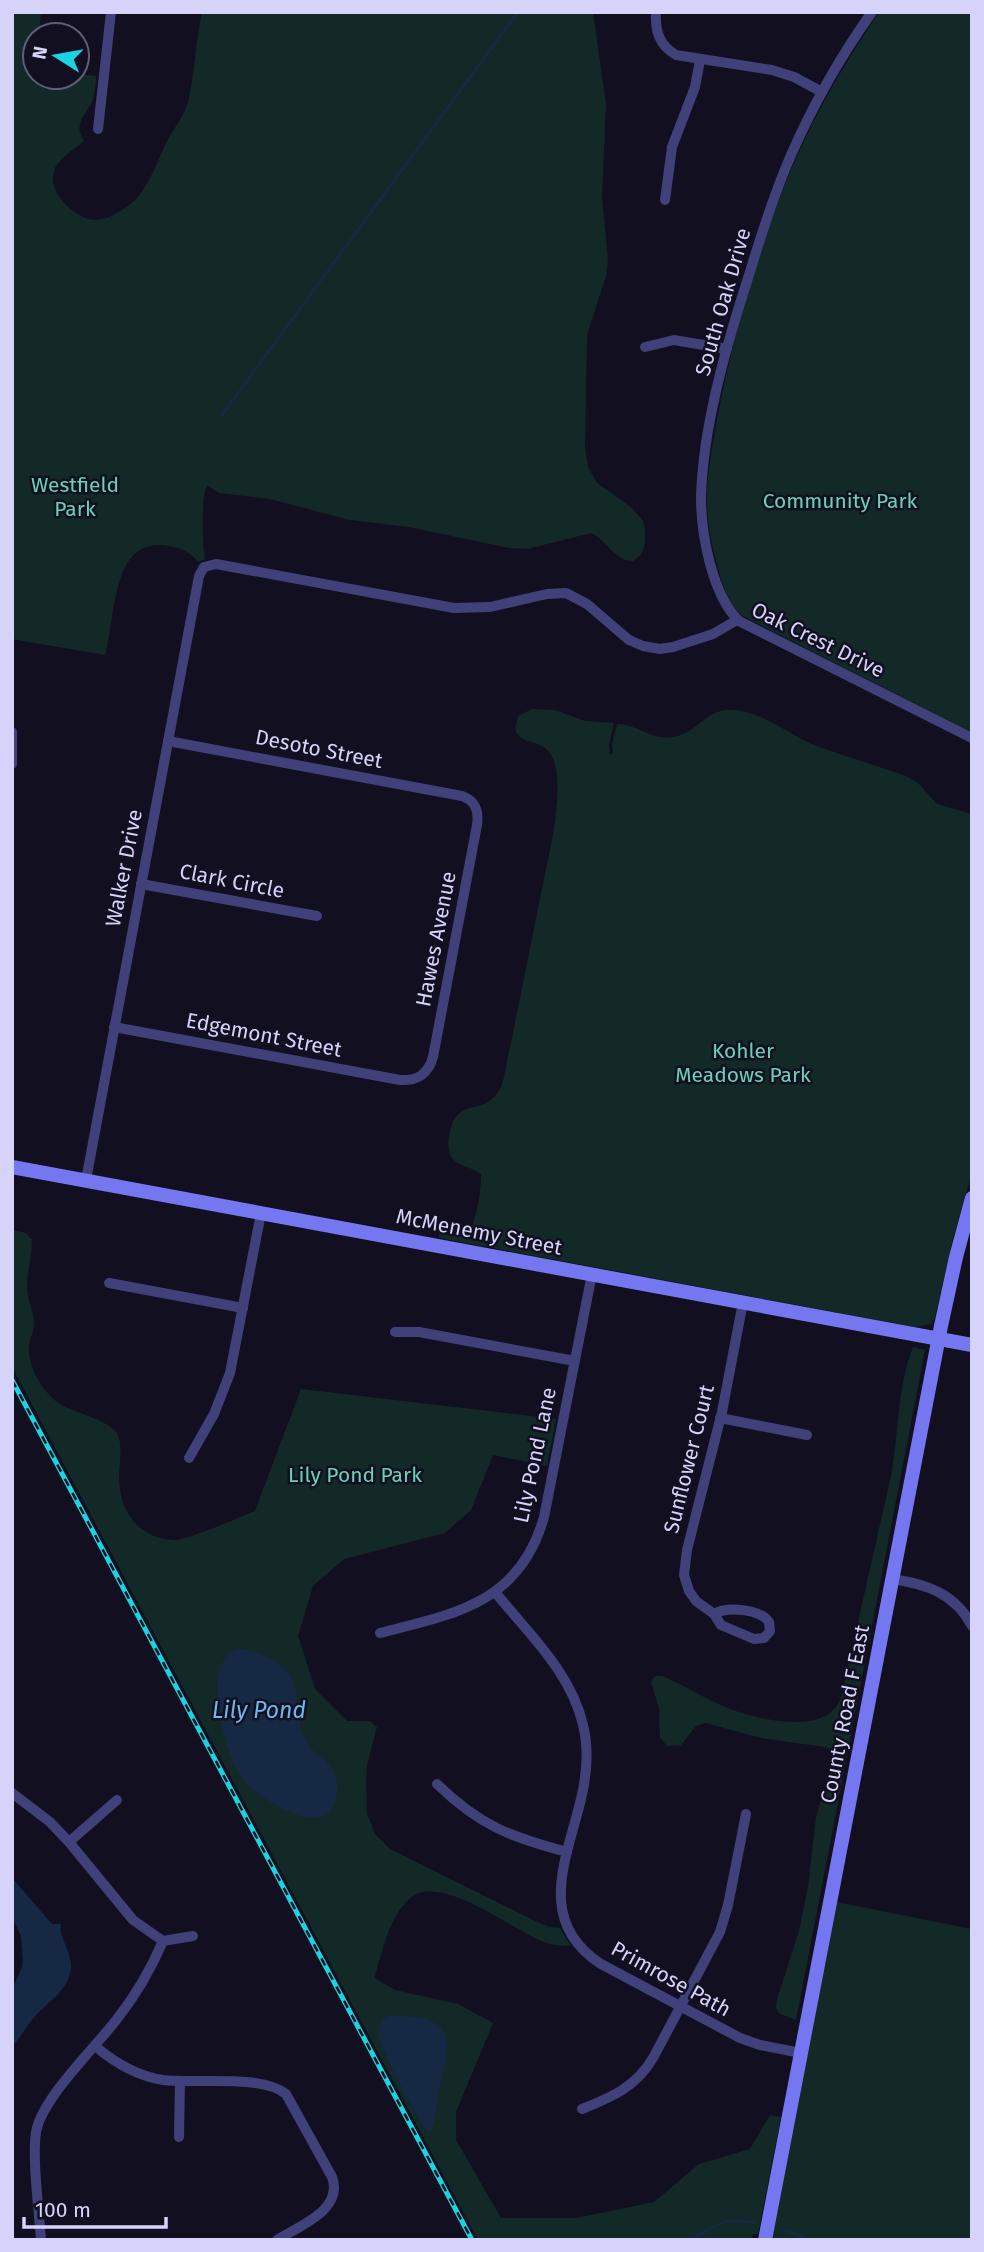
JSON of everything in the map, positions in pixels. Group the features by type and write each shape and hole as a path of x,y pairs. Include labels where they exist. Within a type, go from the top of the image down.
{"street":[{"path":"99,129 111,12"},
{"path":"656,12 657,30 663,45 679,56 772,70 822,92"},
{"name":"South Oak Drive","path":"737,620 720,594 706,545 701,508 708,442 727,349 751,267 782,177 822,92 872,12"},
{"path":"665,200 672,147 695,88 700,60"},
{"path":"645,347 674,340 727,349"},
{"name":"Oak Crest Drive","path":"205,566 218,564 454,608 490,607 547,594 566,593 587,604 629,640 656,649 673,647 713,634 737,620 972,738"},
{"name":"Walker Drive","path":"86,1181 199,576 205,566"},
{"path":"12,732 12,764"},
{"name":"Desoto Street","path":"168,741 462,796"},
{"name":"Hawes Avenue","path":"406,1081 424,1074 433,1057 477,819 474,804 462,796"},
{"name":"Clark Circle","path":"141,884 317,916"},
{"name":"Edgemont Street","path":"114,1027 406,1081"},
{"name":"McMenemy Street","path":"12,1167 972,1345"},
{"name":"County Road F East","path":"765,2240 939,1339 956,1257 972,1198"},
{"path":"189,1458 225,1390 235,1354 261,1213"},
{"name":"Lily Pond Lane","path":"380,1633 458,1613 495,1592 525,1560 542,1524 592,1274"},
{"path":"109,1283 243,1308"},
{"name":"Sunflower Court","path":"714,1614 723,1609 757,1613 768,1619 770,1631 764,1638 751,1638 720,1624 714,1614 693,1598 684,1570 720,1418 743,1302"},
{"path":"394,1332 419,1332 575,1361"},
{"path":"720,1418 807,1435"},
{"path":"892,1579 928,1586 940,1592 962,1610 972,1626"},
{"name":"Primrose Path","path":"495,1592 559,1670 580,1711 586,1741 586,1772 561,1877 560,1899 565,1920 575,1940 597,1961 750,2042 801,2053"},
{"path":"437,1784 463,1808 492,1827 517,1838 567,1852"},
{"path":"12,1793 50,1822 133,1920 163,1941 193,1936"},
{"path":"69,1842 117,1800"},
{"path":"582,2109 621,2093 638,2080 651,2062 725,1918 746,1814"},
{"path":"41,2240 36,2149 39,2123 51,2101 140,1986 163,1941"},
{"path":"95,2046 128,2069 161,2080 270,2084 286,2094 332,2177 335,2188 329,2206 277,2240"},
{"path":"179,2137 180,2081"}],"green space":[{"name":"Westfield Park","path":"12,12 41,12 40,21 21,21 21,91 91,91 91,75 96,76 93,99 80,124 84,141 59,162 53,179 59,196 71,210 87,219 95,220 118,213 137,198 183,115 188,104 202,12 593,12 606,105 602,197 608,260 606,276 587,335 585,448 588,467 597,483 632,508 643,521 645,544 641,555 633,561 620,558 591,533 527,549 509,548 409,527 350,520 270,499 219,493 207,485 203,520 205,559 198,562 182,549 161,545 144,548 132,556 118,586 105,655 12,639"},
{"name":"Community Park","path":"879,12 972,12 972,732 741,615 724,587 709,526 708,479 718,415 742,311 764,240 812,124"},
{"name":"Kohler Meadows Park","path":"532,709 555,710 585,721 614,723 609,744 610,754 613,754 612,744 617,724 665,738 681,735 709,716 725,710 744,712 764,719 812,744 908,777 918,783 937,804 972,814 972,1173 931,1324 915,1327 439,1238 438,1228 466,1233 473,1224 481,1174 452,1158 449,1137 452,1125 461,1112 487,1102 496,1095 502,1085 553,835 558,787 554,762 542,746 524,739 515,730 518,716"},
{"name":"Lily Pond Park","path":"12,1230 26,1233 32,1240 27,1287 34,1319 29,1357 34,1373 54,1400 106,1424 117,1433 120,1450 119,1481 128,1514 142,1530 163,1539 181,1539 255,1511 301,1389 556,1419 547,1466 493,1455 471,1510 445,1533 344,1559 313,1586 298,1636 315,1689 347,1721 370,1721 377,1727 366,1780 367,1814 375,1834 390,1849 533,1920 549,1927 560,1928 571,1946 544,1942 456,1897 438,1892 421,1892 408,1900 395,1917 374,1978 395,1990 458,2004 493,2023 456,2112 456,2140 501,2218 576,2218 654,2202 699,2164 750,2149 770,2115 781,2117 758,2234 753,2234 752,2240 478,2240 12,1367"},
{"path":"913,1347 925,1350 796,2020 778,2013 777,1999 799,1931 808,1887 816,1817 831,1767 831,1751 825,1747 761,1738 706,1723 696,1726 681,1745 667,1746 660,1737 659,1708 651,1682 655,1676 662,1676 730,1709 775,1721 808,1721 823,1717 834,1709 841,1697 891,1476 901,1394"},
{"path":"837,1902 972,1929 972,2240 772,2240"}],"water":[{"name":"Lily Pond","path":"239,1649 270,1659 283,1668 293,1680 302,1733 311,1748 329,1765 336,1780 335,1801 326,1815 304,1816 278,1806 250,1786 234,1764 222,1728 218,1687 220,1669 227,1656"},
{"path":"12,1878 52,1924 61,1924 61,1934 71,1967 62,1990 32,2020 12,2047 12,1990 23,1959 21,1936 12,1917"},
{"path":"389,2016 428,2020 439,2026 445,2035 445,2060 435,2119 430,2132 410,2103 380,2040 381,2024 383,2019"}],"waterway":[{"path":"222,415 518,12"},
{"path":"691,2240 720,2223 755,2223"},
{"path":"783,2229 809,2240"}],"railway":[{"path":"12,1380 472,2240"}]}
